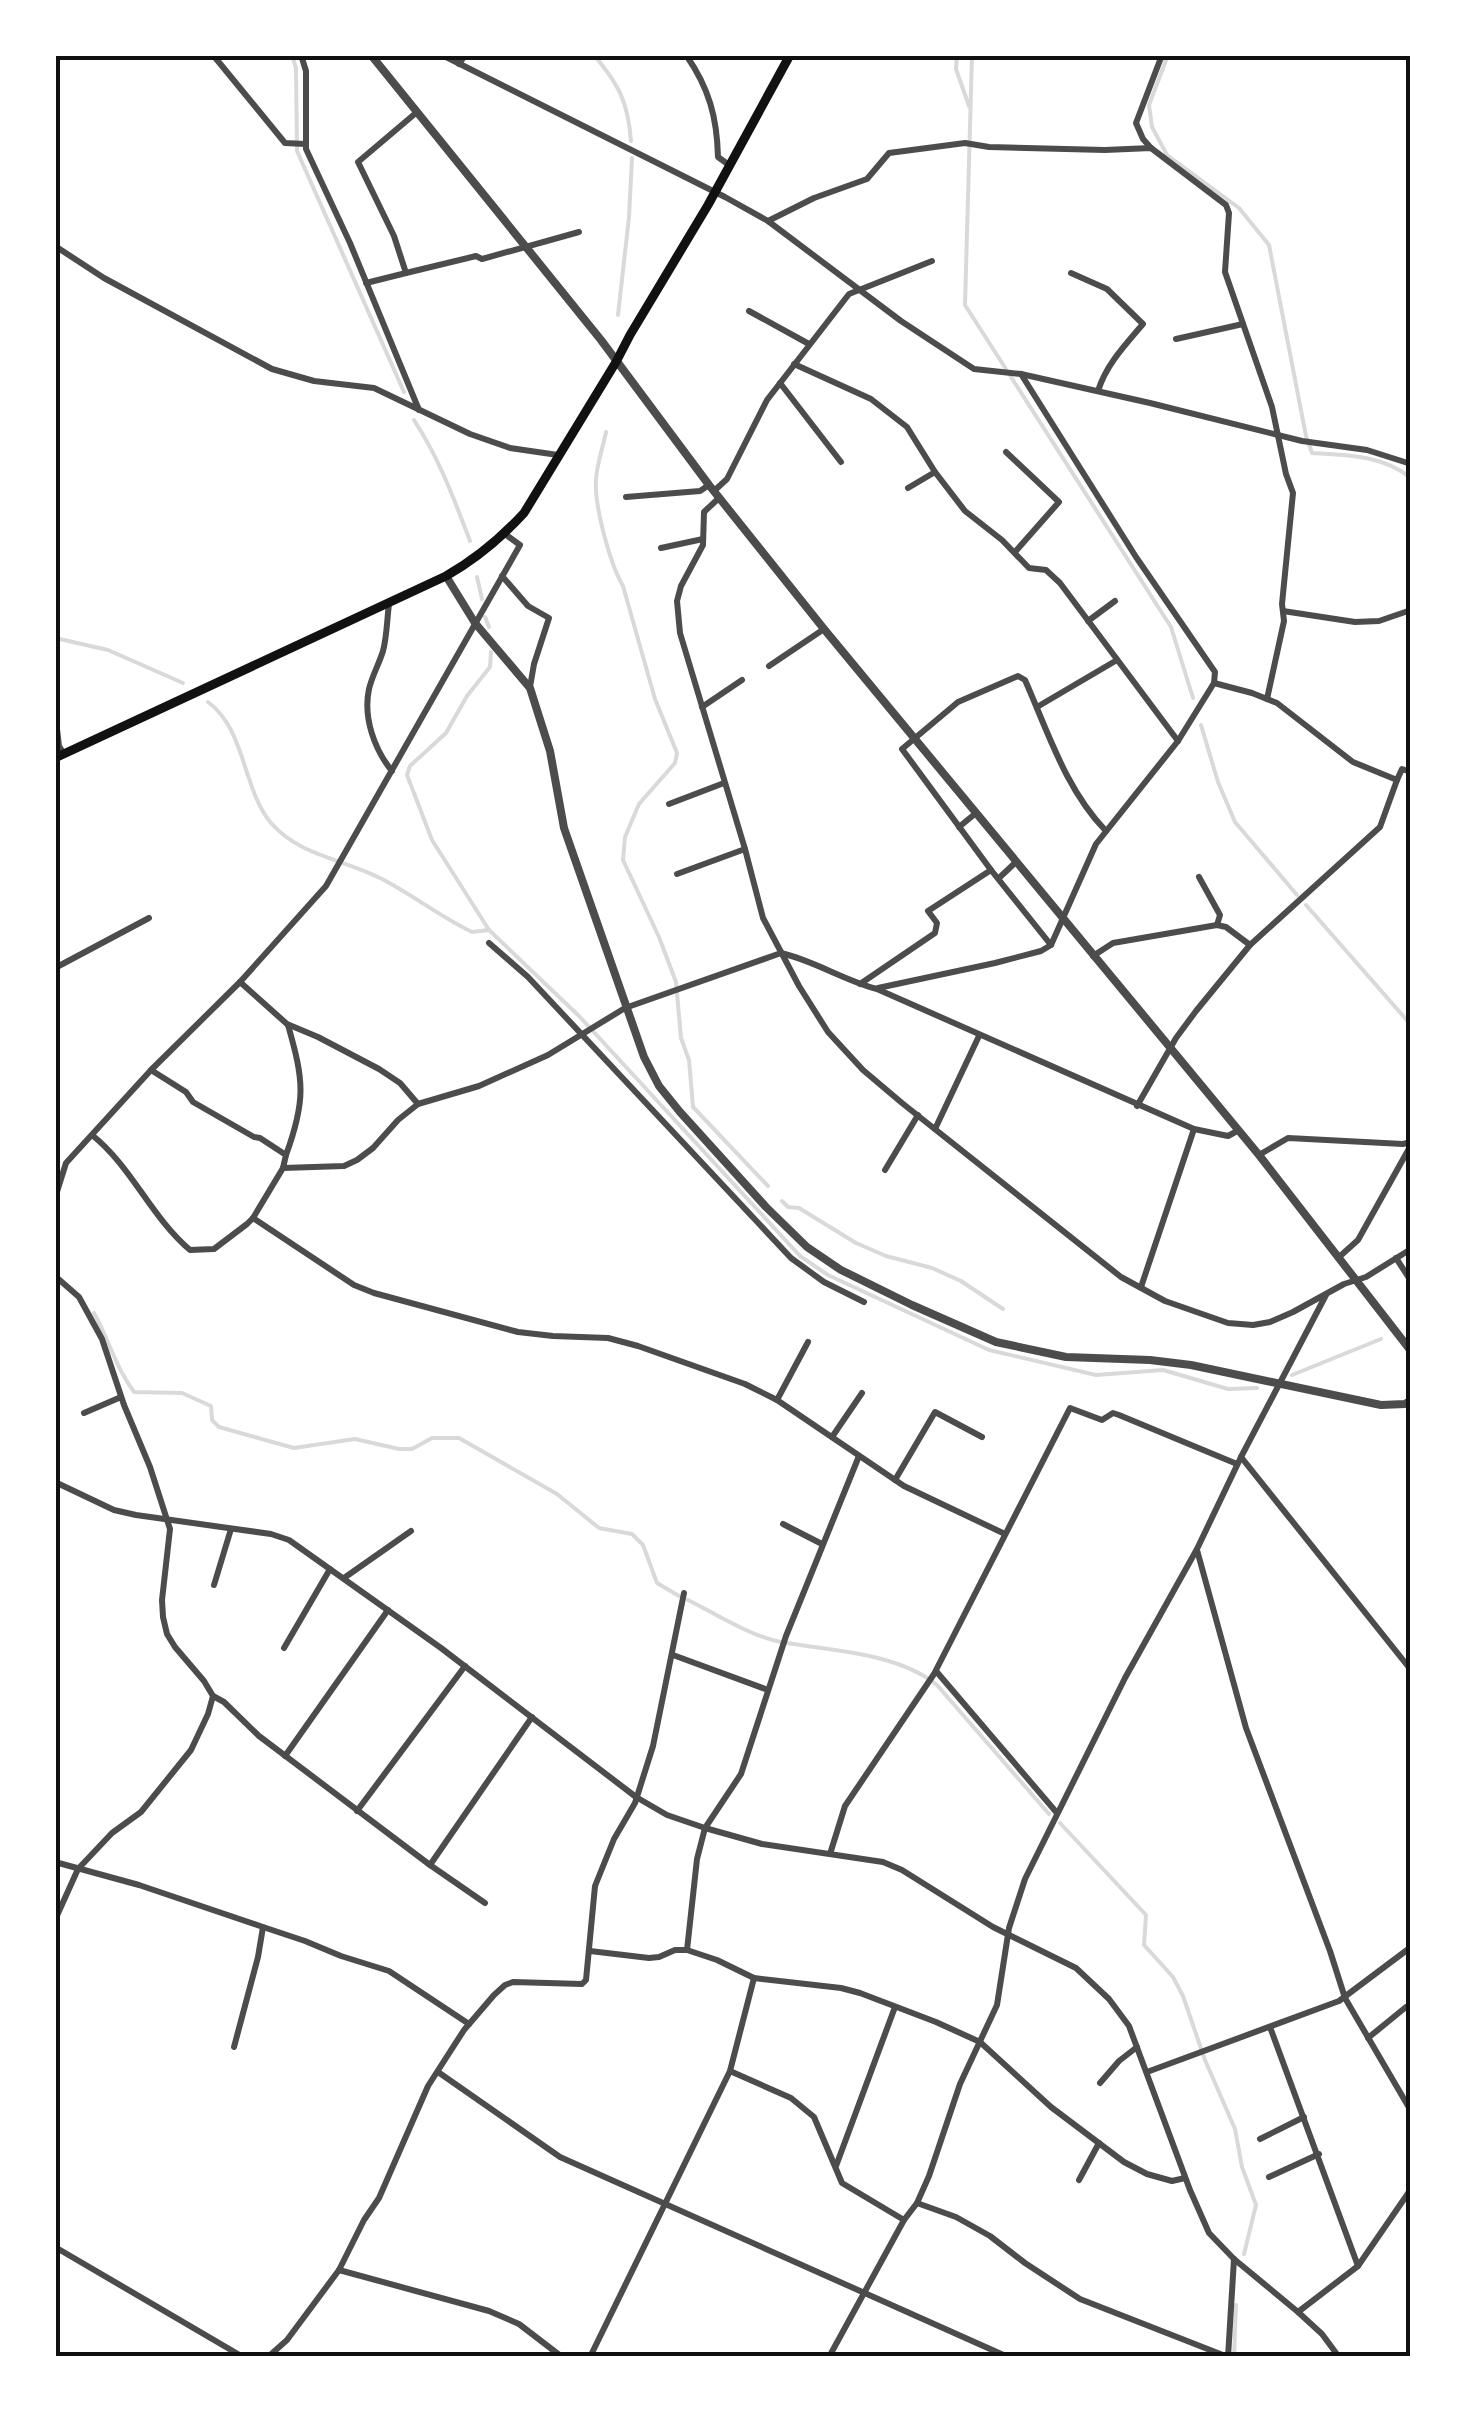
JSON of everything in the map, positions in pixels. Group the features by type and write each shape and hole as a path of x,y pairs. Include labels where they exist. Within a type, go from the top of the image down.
{"main road":[{"path":"60,756 446,576 472,561 504,534 524,513 616,362 790,55"}],"street":[{"path":"213,55 285,143 299,144"},
{"path":"301,55 306,71 299,144 366,282 420,411"},
{"path":"371,55 526,246 824,630 1239,1130 1411,1351"},
{"path":"442,55 768,221 858,290 974,369 1018,373 1302,441 1366,450 1411,464"},
{"path":"459,64 464,55"},
{"path":"686,55 703,80 715,120 718,157 729,165"},
{"path":"1162,55 1136,123 1151,148 1226,205 1230,213 1225,272 1272,407 1293,493 1284,621 1267,699"},
{"path":"406,274 394,236 358,162 418,112"},
{"path":"768,221 814,198 867,179 889,153 969,144 1105,150 1151,148"},
{"path":"366,282 476,256 482,259 579,232"},
{"path":"55,246 104,278 272,368 314,380 374,388 470,434 510,448 558,455"},
{"path":"932,261 849,294 809,344 767,400 727,479 714,492 704,512 704,539 677,601 684,651 763,918 828,1032 864,1070 1121,1276 1166,1301 1228,1322 1270,1322 1366,1276 1411,1248"},
{"path":"1071,273 1107,290 1143,324 1115,357 1098,391"},
{"path":"749,310 809,344"},
{"path":"1176,340 1244,324"},
{"path":"794,364 870,399 913,434 935,472 965,511 1029,568 1046,570 1060,584 1178,741"},
{"path":"877,989 1010,960 1041,952 1051,945 1096,844 1178,741 1214,683 1214,672 1018,373"},
{"path":"780,383 841,462"},
{"path":"1006,452 1060,502 1015,552"},
{"path":"908,488 935,472"},
{"path":"626,497 714,492"},
{"path":"55,1198 66,1163 312,904 520,544 504,534"},
{"path":"660,548 704,539"},
{"path":"446,576 475,623 530,688 550,752 564,828 625,1008 659,1086 807,1248 841,1270 996,1342 1066,1357 1191,1365 1381,1405 1411,1400"},
{"path":"502,576 528,606 550,618 530,688"},
{"path":"1088,621 1115,600"},
{"path":"389,602 384,648 369,690 368,716 378,750 392,771"},
{"path":"1283,610 1367,622 1411,610"},
{"path":"769,666 824,630"},
{"path":"1037,707 1117,660"},
{"path":"1051,945 902,749 958,702 1018,676 1025,680 1066,776 1092,817 1106,831"},
{"path":"702,707 742,680"},
{"path":"1214,683 1277,704 1353,762 1397,780"},
{"path":"55,712 60,756"},
{"path":"1137,1106 1196,1011 1250,946 1380,827 1402,769 1411,772"},
{"path":"669,804 724,783"},
{"path":"959,827 976,813"},
{"path":"677,874 745,849"},
{"path":"998,879 1016,862"},
{"path":"860,984 936,933 937,923 928,911 991,870"},
{"path":"1200,877 1220,915 1217,925"},
{"path":"55,968 149,918"},
{"path":"1094,956 1114,944 1217,925 1250,946"},
{"path":"489,943 584,1034 791,1258 824,1282 864,1302"},
{"path":"283,1168 344,1166 358,1160 418,1104 478,1086 548,1056 625,1008 781,953 877,989 1194,1130 1228,1136 1239,1130"},
{"path":"240,982 287,1024 380,1069 400,1083 418,1104"},
{"path":"92,1135 126,1169 166,1225 190,1250 214,1249 254,1218 283,1168 298,1122 302,1089 287,1024"},
{"path":"935,1129 979,1036"},
{"path":"151,1070 186,1092 193,1102 286,1156"},
{"path":"886,1170 918,1115"},
{"path":"1141,1287 1194,1130"},
{"path":"1259,1156 1288,1138 1411,1144 1358,1240 1338,1258"},
{"path":"254,1218 354,1285 374,1293 518,1332 608,1338 746,1384 777,1400 895,1480 1005,1534"},
{"path":"1396,1258 1411,1282"},
{"path":"55,1276 79,1297 102,1339 150,1467 170,1529 162,1600 163,1617 175,1648 213,1696 260,1736 484,1903"},
{"path":"829,2357 904,2220 918,2203 960,2084 997,2005 1008,1935 1025,1879 1125,1678 1197,1549 1326,1294"},
{"path":"777,1400 808,1342"},
{"path":"832,1437 862,1393"},
{"path":"84,1412 121,1397"},
{"path":"830,1854 846,1806 935,1672 1070,1408 1102,1420 1113,1413 1239,1461 1410,1668"},
{"path":"895,1480 935,1412 982,1437"},
{"path":"687,1950 697,1859 705,1828 741,1774 781,1648 859,1456"},
{"path":"55,1482 114,1510 290,1540 465,1666 636,1797 667,1814 762,1844 883,1862 1008,1935 1076,1968 1109,1999 1129,2026 1208,2233 1322,2334 1339,2357"},
{"path":"784,1524 822,1544"},
{"path":"214,1586 231,1528"},
{"path":"344,1578 411,1531"},
{"path":"1197,1549 1253,1749 1344,1998 1409,2101 1411,2111"},
{"path":"284,1648 330,1569"},
{"path":"268,2357 287,2340 339,2270 379,2198 428,2086 469,2024 494,1995 513,1982 582,1984 586,1980 595,1886 636,1797 653,1746 684,1593"},
{"path":"285,1756 388,1610"},
{"path":"673,1655 768,1690"},
{"path":"358,1811 465,1666"},
{"path":"935,1672 1057,1813"},
{"path":"55,1920 78,1868 112,1833 140,1812 191,1750 213,1696"},
{"path":"430,1865 532,1717"},
{"path":"55,1862 140,1886 389,1971 469,2024"},
{"path":"234,2047 262,1927"},
{"path":"1147,2072 1344,1998 1411,1947"},
{"path":"590,1951 649,1958 687,1950 754,1978 841,1988 895,2007 980,2042 1052,2107 1124,2162 1172,2181 1186,2178"},
{"path":"590,2357 730,2071 754,1978"},
{"path":"836,2167 895,2007"},
{"path":"1368,2038 1406,2007"},
{"path":"1270,2027 1358,2266"},
{"path":"1100,2083 1118,2061 1137,2048"},
{"path":"730,2071 791,2098 814,2117 842,2183 904,2220"},
{"path":"438,2072 560,2156 1008,2357"},
{"path":"1260,2139 1304,2118"},
{"path":"1079,2180 1099,2143"},
{"path":"1269,2177 1318,2154"},
{"path":"1298,2312 1358,2266 1411,2189"},
{"path":"918,2203 956,2217 990,2236 1080,2299 1228,2357 1234,2259"},
{"path":"55,2248 244,2357"},
{"path":"339,2270 490,2311 519,2324 562,2357"}],"waterway":[{"path":"292,55 296,68 297,151 404,392"},
{"path":"594,55 621,95 631,141"},
{"path":"957,55 956,69 969,106"},
{"path":"972,55 965,305 1171,627 1193,698"},
{"path":"1168,55 1149,105 1152,127 1167,155 1239,208 1269,245 1312,453 1376,461 1411,478"},
{"path":"618,315 632,158"},
{"path":"414,420 452,494 470,541"},
{"path":"606,432 596,479 600,518 655,699 677,753 675,763 639,804 625,837 623,860 676,982 693,1107 768,1186"},
{"path":"477,577 482,599"},
{"path":"485,617 489,627"},
{"path":"55,638 108,650 183,683"},
{"path":"491,652 490,667 467,696 446,733 410,766 407,775 432,840 489,930 579,1016 800,1256 828,1275 989,1350 1096,1375 1163,1370 1228,1389 1257,1388"},
{"path":"208,702 230,728 254,793 282,834 308,850 380,878 472,932 489,930"},
{"path":"1201,725 1235,822 1297,895"},
{"path":"1306,905 1411,1025"},
{"path":"782,1201 856,1243 961,1281 1003,1309"},
{"path":"94,1313 134,1392 182,1393 211,1406 212,1420 219,1427 294,1448 355,1439 412,1449 432,1438 459,1438 557,1494 599,1528 632,1534 643,1545 657,1583 679,1596"},
{"path":"1292,1375 1381,1339"},
{"path":"688,1600 769,1639 862,1654 921,1674 937,1685 1049,1814"},
{"path":"1060,1823 1146,1915 1144,1945 1173,1977 1183,1996 1235,2129 1242,2167 1256,2205 1244,2254"},
{"path":"1234,2357 1236,2305"}]}
